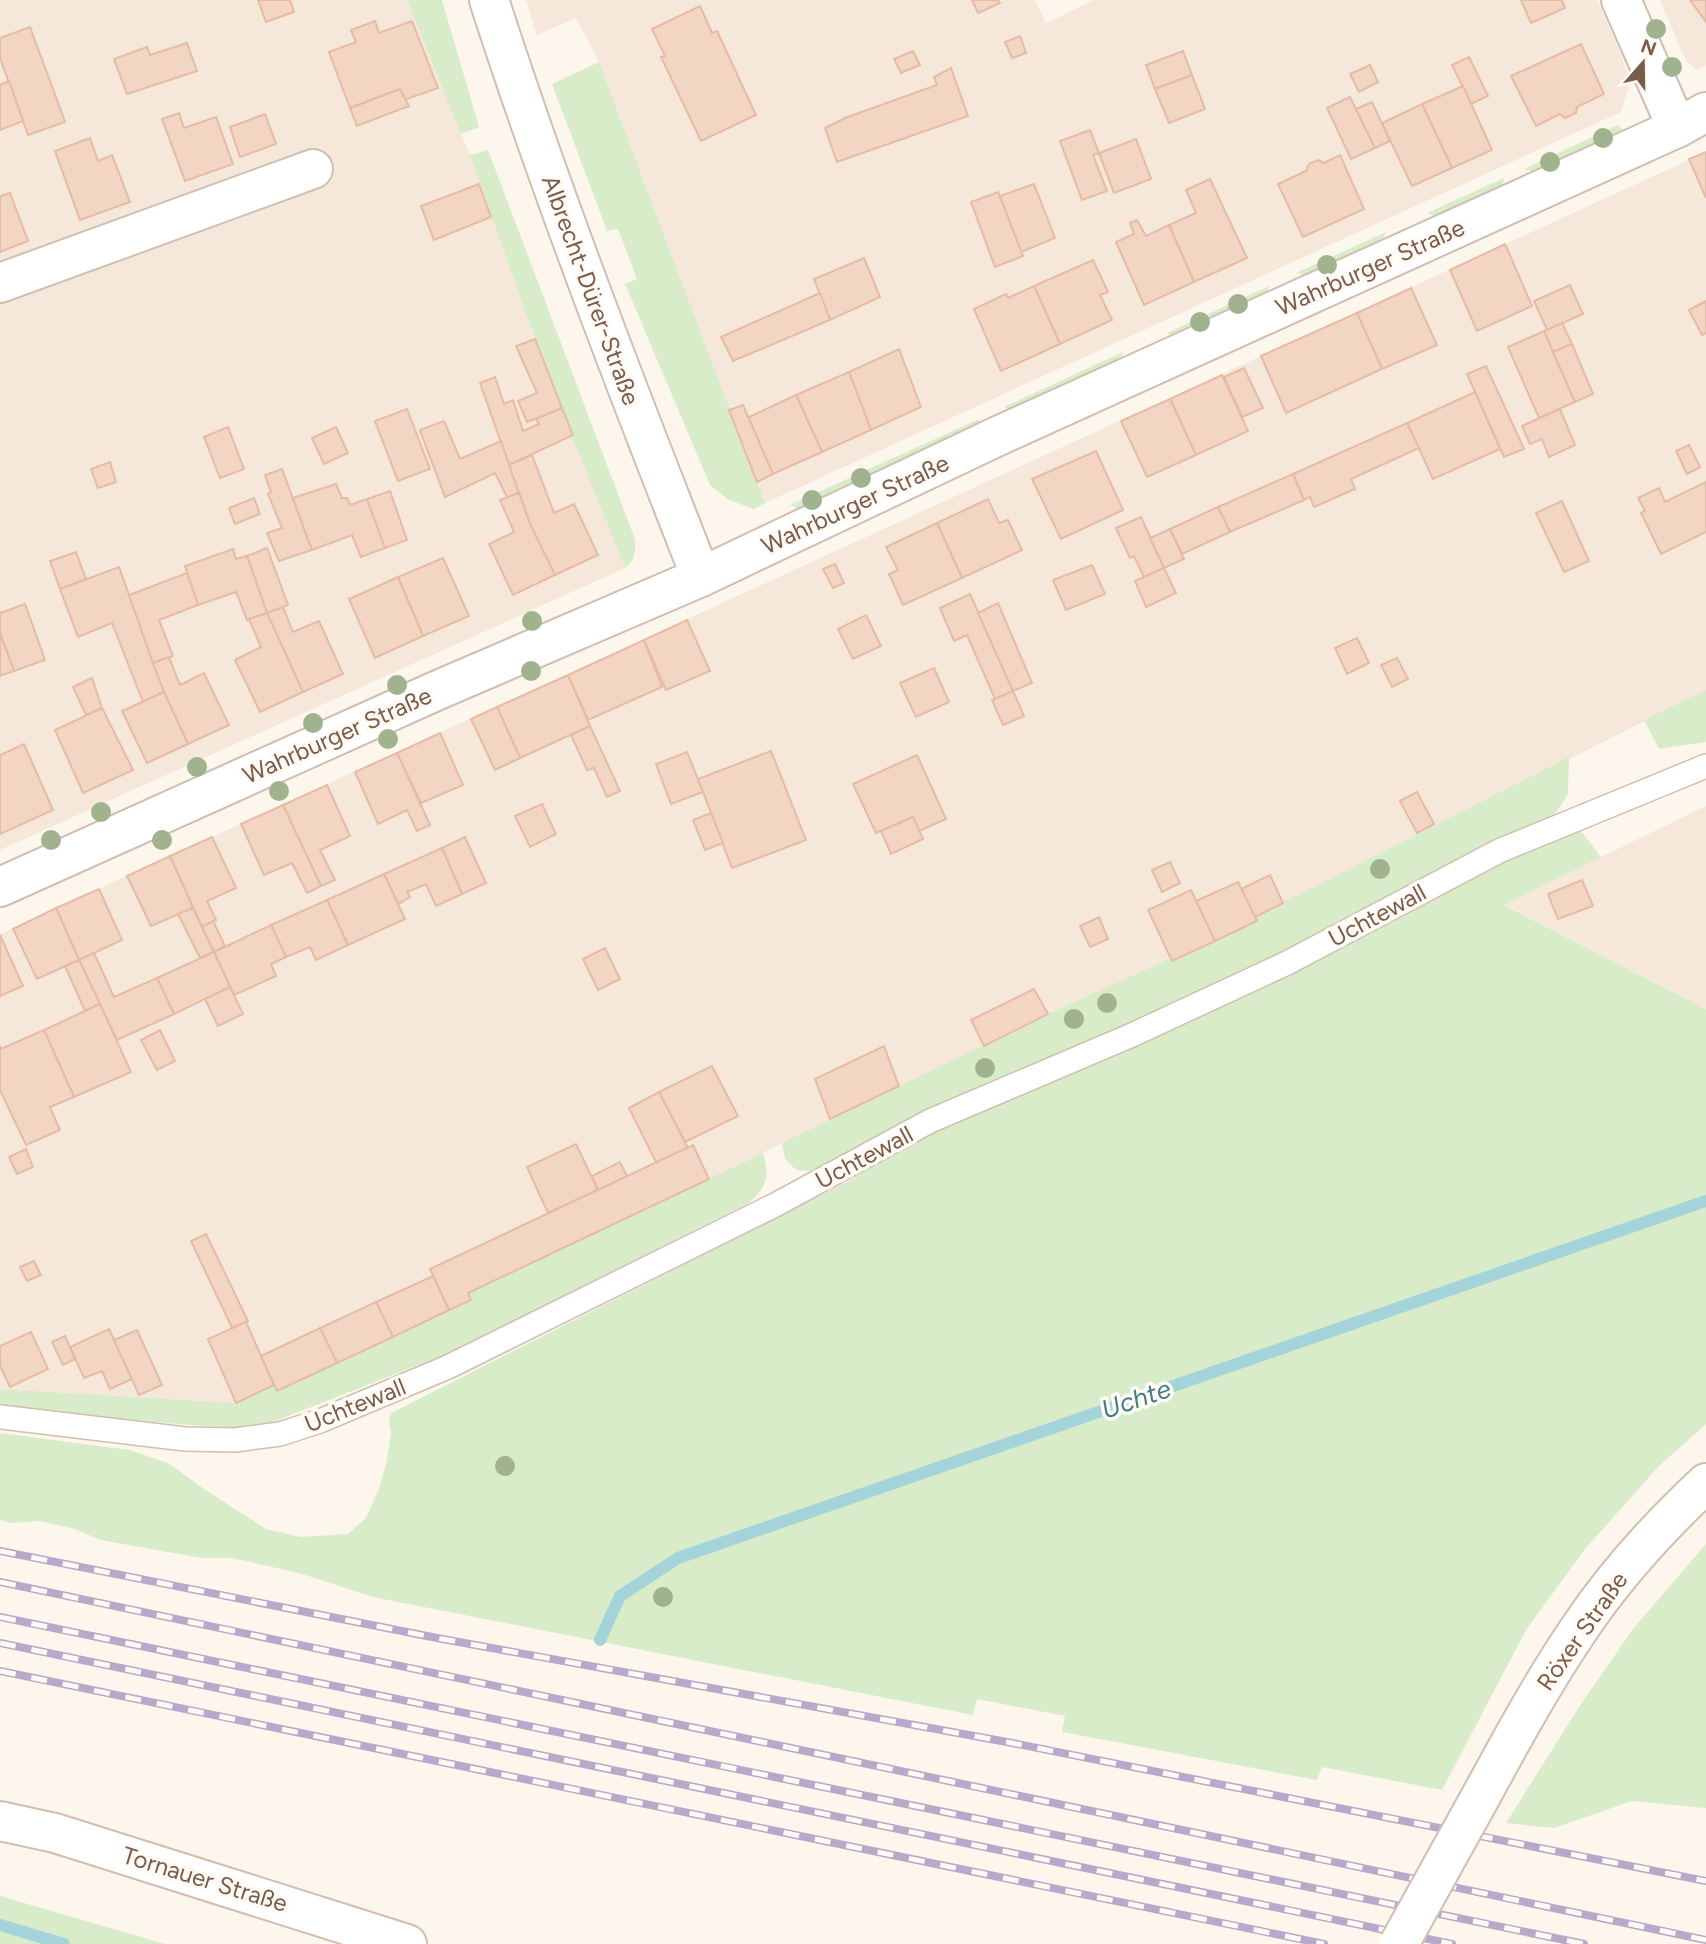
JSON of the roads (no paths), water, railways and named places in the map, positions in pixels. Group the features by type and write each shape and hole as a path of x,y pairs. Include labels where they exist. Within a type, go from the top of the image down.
{"street":[{"name":"Albrecht-Dürer-Straße","path":"489,0 526,113 701,577"},
{"path":"1620,0 1692,120"},
{"name":"Wahrburger Straße","path":"0,887 438,690 701,577 998,436 1692,120"},
{"path":"0,283 313,169"},
{"name":"Röxer Straße","path":"1399,1944 1517,1730 1580,1626 1631,1561 1706,1483"},
{"name":"Tornauer Straße","path":"0,1821 55,1833 407,1944"}],"lane":[{"name":"Uchtewall","path":"0,1417 185,1439 235,1440 281,1434 320,1421 461,1361 777,1204 930,1121 1132,1035 1287,963 1499,851 1706,766"}],"waterway":[{"name":"Uchte","path":"600,1640 620,1596 678,1558 1706,1201"},
{"path":"0,1925 64,1944"}],"railway":[{"path":"0,1551 437,1638 1007,1742 1706,1881"},
{"path":"0,1582 1706,1940"},
{"path":"0,1617 1584,1944"},
{"path":"0,1643 1452,1944"},
{"path":"0,1671 1324,1944"}]}
